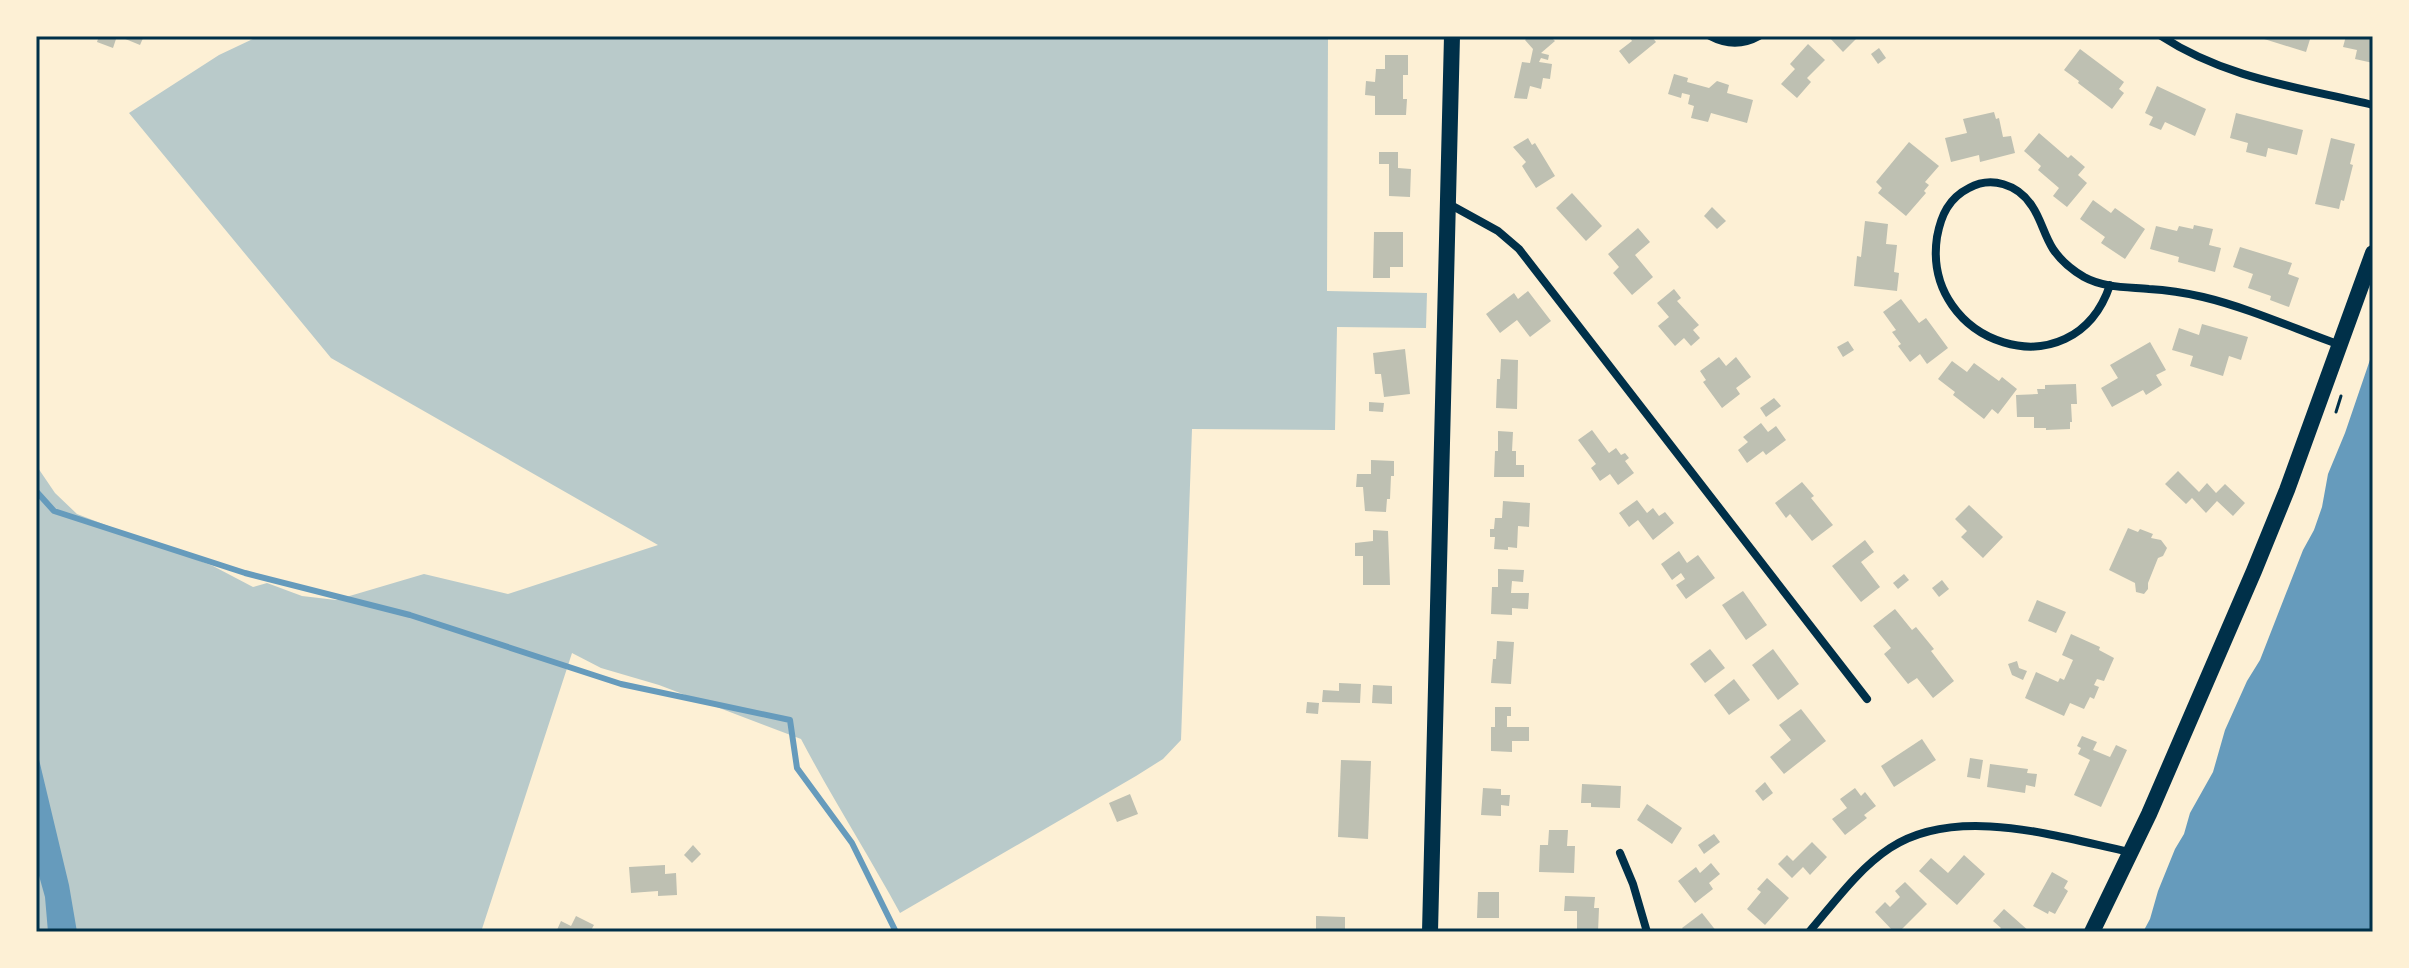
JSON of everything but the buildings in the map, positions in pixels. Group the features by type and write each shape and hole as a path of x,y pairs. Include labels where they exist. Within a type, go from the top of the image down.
{"main road":[{"path":"1430,932 1452,36"},
{"path":"2092,932 2131,852 2254,571 2373,253"}],"street":[{"path":"1710,36 1735,44 1759,36"},
{"path":"2161,36 2219,67 2290,87 2373,105"},
{"path":"2110,285 2093,319 2070,337 2034,347 2013,345 1986,336 1971,326 1955,308 1941,281 1936,245 1943,213 1953,199 1970,188 1986,183 2005,184 2029,201 2052,247 2065,263 2089,279 2110,285 2205,297 2340,345"},
{"path":"1449,204 1498,231 1519,249 1867,699"},
{"path":"1809,932 1879,855 1909,838 1937,829 1988,827 2043,834 2131,852"},
{"path":"1620,853 1647,932"}],"shaded area":[{"path":"259,36 1328,36 1327,291 1427,293 1426,328 1337,327 1335,430 1192,429 1181,740 1163,759 1136,776 900,913 801,739 659,685 601,668 572,653 481,932 36,932 36,465 55,493 77,514 213,566 253,587 267,583 302,596 336,600 424,574 508,594 658,545 331,358 129,113 219,55"}],"water":[{"path":"2373,351 2373,932 2143,932 2190,813 2213,772 2225,730 2260,660 2303,550 2314,530 2328,474"},
{"path":"36,747 77,932 48,932 45,897 36,865"}],"waterway":[{"path":"36,491 54,511 245,573 410,615 621,684 790,720 797,768 852,843 896,932"}]}
